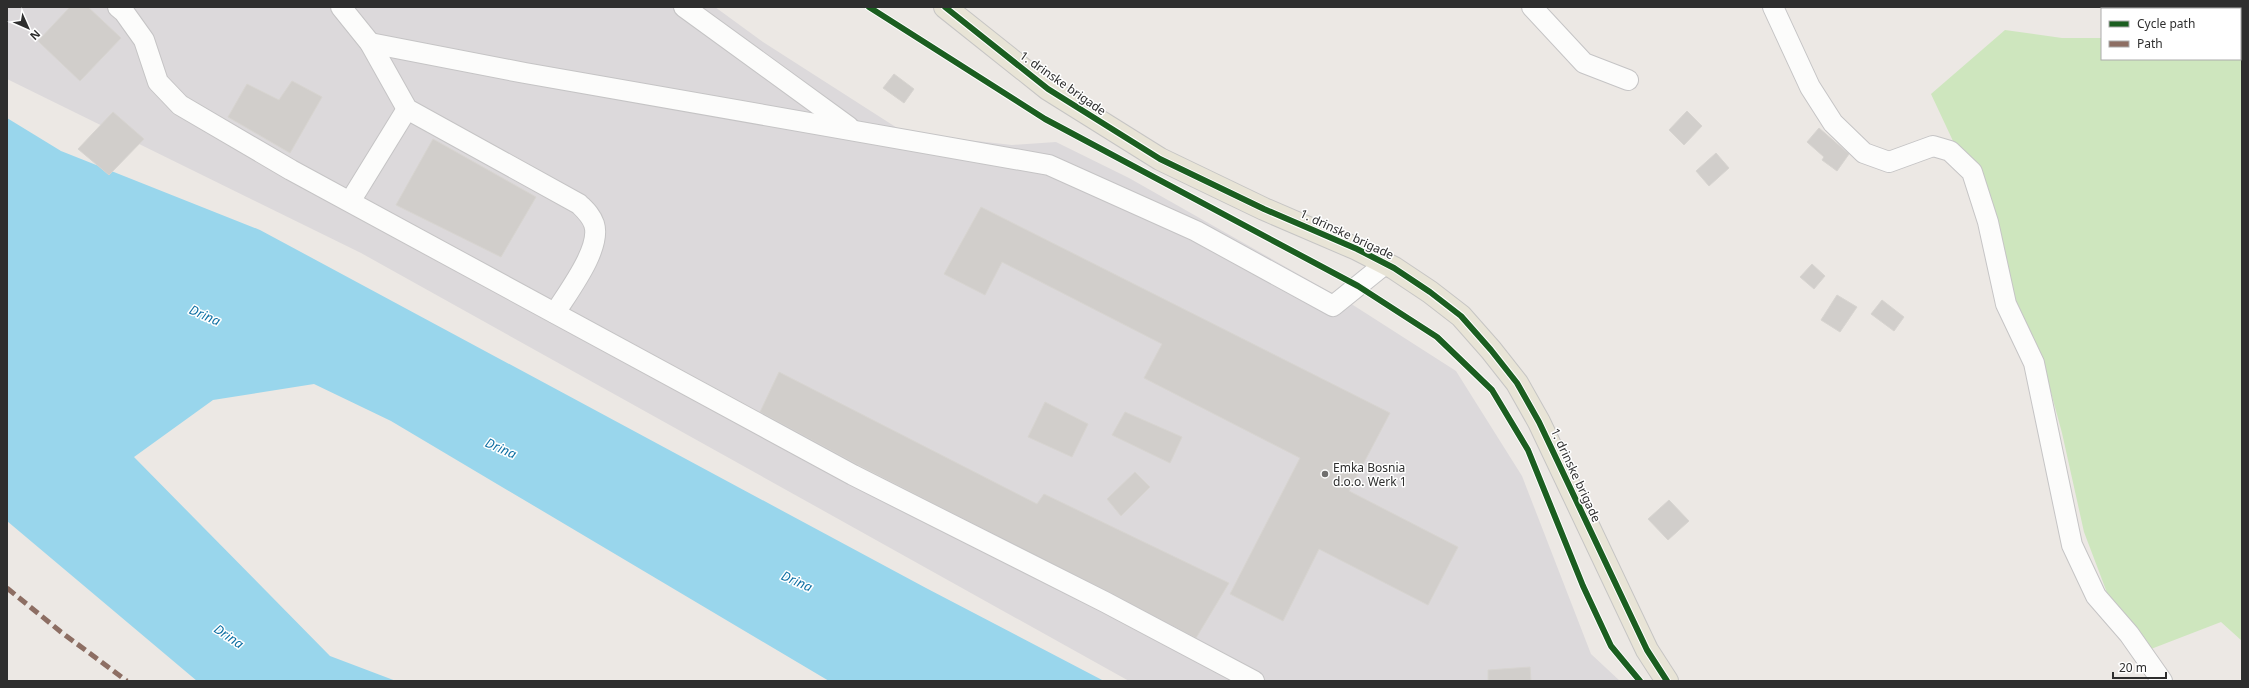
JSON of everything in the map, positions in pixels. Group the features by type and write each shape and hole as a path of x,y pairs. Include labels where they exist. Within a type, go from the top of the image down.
{"main road":[{"name":"1. drinske brigade","path":"945,7 1048,89 1160,159 1264,208 1357,249 1385,264 1430,292 1461,316 1491,350 1517,384 1539,422 1647,650 1667,681"}],"street":[{"path":"118,7 124,12 144,40 158,82 180,105 292,170 351,200 853,475 1098,598 1254,681"},
{"path":"341,7 370,43 407,110 579,204 589,214 594,225 595,236 591,253 555,313"},
{"path":"684,7 854,130"},
{"path":"1532,7 1584,63 1628,80"},
{"path":"1773,7 1810,87 1833,123 1864,153 1889,162 1933,146 1950,151 1972,172 1988,222 2006,304 2034,362 2072,545 2096,596 2128,634 2162,681"},
{"path":"370,43 524,73 1049,165 1196,231 1333,306 1385,264"},
{"path":"351,200 407,110"}],"shaded area":[{"path":"7,7 715,7 763,42 905,133 1012,145 1056,142 1129,178 1353,305 1456,371 1522,476 1591,654 1620,681 1129,681 361,253 7,79"}],"green space":[{"path":"2242,7 2242,641 2221,622 2151,649 2109,598 2084,532 2062,433 2040,352 2012,292 1976,167 1953,141 1931,94 2005,30 2062,38 2101,38 2101,60 2241,60 2241,8 2188,8"}],"water":[{"name":"Drina","path":"7,118 61,151 260,230 926,588 1104,681 829,681 391,421 314,384 213,400 134,457 330,656 396,681 197,681 7,521"}],"building":[{"path":"70,7 88,7 121,38 80,81 38,41"},
{"path":"894,74 914,89 904,103 883,88"},
{"path":"292,81 322,97 290,153 228,117 247,84 279,100"},
{"path":"1687,111 1702,126 1684,145 1669,130"},
{"path":"113,112 144,139 109,175 78,149"},
{"path":"1819,128 1849,154 1837,171 1822,160 1824,157 1807,142"},
{"path":"433,139 536,197 501,257 396,205"},
{"path":"1716,153 1729,168 1709,186 1696,171"},
{"name":"Emka Bosnia d.o.o. Werk 1","path":"981,207 1390,413 1349,491 1458,547 1428,605 1319,549 1283,621 1230,594 1300,458 1144,378 1162,344 1002,262 985,295 944,274"},
{"path":"1812,264 1825,276 1814,289 1800,277"},
{"path":"1837,295 1857,307 1840,332 1821,320"},
{"path":"1882,300 1904,317 1894,331 1871,314"},
{"path":"779,372 1037,504 1044,494 1229,583 1196,638 858,465 760,412"},
{"path":"1045,402 1088,424 1072,457 1028,437"},
{"path":"1125,412 1182,437 1170,463 1112,435"},
{"path":"1135,472 1150,487 1121,516 1107,499"},
{"path":"1669,500 1689,521 1668,540 1648,519"},
{"path":"1530,667 1531,681 1488,681 1488,670"}],"marked path":[{"path":"7,588 61,632 127,681"}],"cycle path":[{"path":"869,7 1045,119 1358,286 1437,337 1492,390 1528,450 1583,586 1611,646 1640,681"},
{"path":"945,7 1048,89 1160,159 1264,209 1357,249 1394,268 1430,292 1461,316 1491,350 1517,383 1539,422 1647,650 1667,681"}],"place":[{"name":"Emka Bosnia d.o.o. Werk 1","path":"1325,474"}]}
